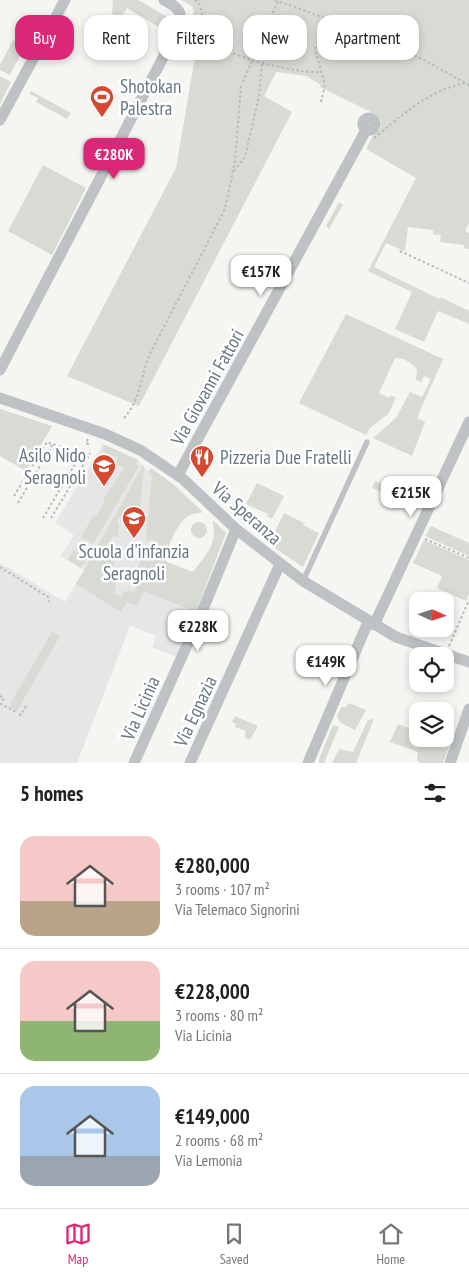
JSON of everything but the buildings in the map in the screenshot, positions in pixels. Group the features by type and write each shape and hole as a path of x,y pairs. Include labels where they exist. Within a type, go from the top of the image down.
{"street":[{"path":"0,120 65,0"},
{"path":"0,370 180,25 181,17 178,9 164,0"},
{"name":"Via Giovanni Fattori","path":"178,475 366,130"},
{"name":"Via Speranza","path":"0,398 126,443 178,475 236,529 280,564 371,623 408,642 469,662"},
{"path":"308,763 371,623 469,422"},
{"name":"Via Licinia","path":"134,763 202,612 236,529"},
{"name":"Via Egnazia","path":"190,763 280,564"},
{"path":"450,763 469,709"}],"lane":[{"path":"304,580 367,442"}],"path":[{"path":"195,0 199,3 208,33 215,43 243,56"},
{"path":"270,15 276,0 318,15"},
{"path":"317,45 315,50 317,57"},
{"path":"419,59 469,85"},
{"path":"243,82 252,60 321,72"},
{"path":"318,60 325,89 321,102"},
{"path":"234,171 245,157 259,96 262,63"},
{"path":"370,141 394,124 408,109 435,92 465,83"},
{"path":"124,418 141,389 144,368 150,354 221,220 234,171 242,86"},
{"path":"400,251 469,283"},
{"path":"89,437 86,443 90,445"},
{"path":"14,496 47,442 88,456"},
{"path":"18,503 53,444"},
{"path":"51,518 90,453"},
{"path":"43,518 81,454"},
{"path":"423,538 469,558"},
{"path":"0,567 48,597 49,602"},
{"path":"449,647 469,600"},
{"path":"0,696 4,698 1,704 16,712"},
{"path":"19,714 21,715 26,706"}],"shaded area":[{"path":"113,0 138,0 164,15 158,15 158,27 148,21 148,15 139,15 127,8 123,15 112,14"},
{"path":"181,0 469,0 469,223 465,231 469,233 469,249 464,248 464,245 440,242 441,235 433,234 433,230 408,227 405,250 386,243 374,267 439,299 440,297 469,311 469,324 438,311 424,342 395,329 412,292 368,271 416,178 366,149 372,137 380,129 381,120 377,115 320,87 321,85 306,76 276,72 264,96 292,112 139,406 67,376 176,168 194,60 233,60 233,15 193,15 194,12 192,6"},
{"path":"13,40 15,41 15,60 18,60 10,75 0,70 0,65"},
{"path":"0,76 11,82 0,104"},
{"path":"31,91 71,113 67,119 36,102 38,98 30,94"},
{"path":"43,165 86,188 52,255 8,231"},
{"path":"339,202 343,205 329,229 326,226"},
{"path":"346,314 443,359 417,418 425,422 412,456 373,438 396,418 410,392 422,397 431,379 424,376 421,382 416,380 417,370 408,361 395,358 379,393 389,398 391,395 396,398 388,414 370,428 366,435 299,403"},
{"path":"0,409 52,426 26,471 0,456"},
{"path":"103,444 138,460 148,471 151,468 174,485 143,591 196,612 176,657 152,647 156,636 130,626 77,763 0,763 0,563 65,602 84,570 61,556 74,535 55,523"},
{"path":"105,445 138,460 136,464 139,466 93,544 81,537 94,515 96,516 105,501 103,500 124,468 115,464 118,458 102,451"},
{"name":"Scuola d'infanzia Seragnoli","path":"144,464 140,512 125,511 124,519 119,518 117,520 119,525 118,537 113,536 111,539 111,544 116,545 115,554 109,553 108,558 114,562 112,582 116,583 115,593 121,597 124,591 135,592 141,555 153,556 154,543 152,540 146,540 152,476 149,471 151,468 174,485 202,511 201,513 188,516 179,526 164,557 167,562 193,572 210,548 214,536 212,522 214,521 226,533 196,612 143,591 138,606 127,602 121,612 76,584"},
{"path":"375,481 394,489 390,496 372,488"},
{"path":"257,483 284,496 272,519 267,516 268,514 246,504"},
{"path":"284,513 319,533 303,567 269,544"},
{"path":"196,522 202,522 207,527 205,536 196,538 191,533 191,527"},
{"path":"431,526 469,543 469,556 425,536"},
{"path":"424,540 469,560 469,594 466,601 454,596 454,592 446,592 437,588 442,576 413,563"},
{"path":"74,550 87,558 81,568 68,560"},
{"path":"52,632 60,636 17,711 9,706"},
{"path":"349,703 366,710 355,730 341,723 337,717 341,707 346,707"},
{"path":"235,716 258,726 250,740 244,737 246,731 235,727 236,724 232,722"},
{"path":"374,719 356,763 332,763 339,749 353,752 368,720"},
{"path":"398,724 409,728 409,747 449,747 443,763 420,763 417,760 418,752 390,742"},
{"path":"333,725 339,727 324,763 319,763 319,759"}],"place":[{"name":"Shotokan Palestra","path":"102,118"},
{"name":"Pizzeria Due Fratelli","path":"202,478"},
{"name":"Asilo Nido Seragnoli","path":"104,487"},
{"name":"Scuola d'infanzia Seragnoli","path":"134,539"}]}
